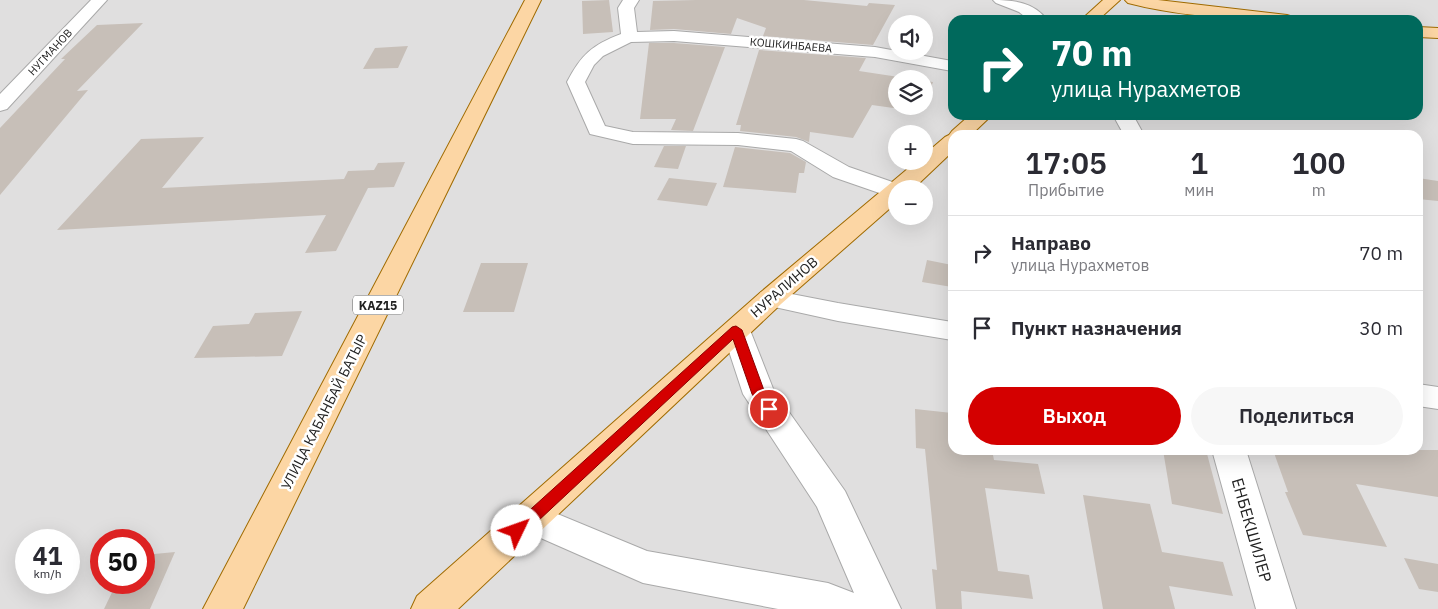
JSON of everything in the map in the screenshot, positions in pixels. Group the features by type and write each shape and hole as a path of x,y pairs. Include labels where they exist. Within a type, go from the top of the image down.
{"main road":[{"name":"УЛИЦА КАБАНБАЙ БАТЫР","path":"223,609 533,0"},
{"path":"1096,15 1112,0"},
{"path":"1133,0 1176,8 1241,15"},
{"path":"1423,32 1438,33"},
{"path":"965,130 976,120"},
{"name":"НУРАЛИНОВ","path":"908,180 948,145"},
{"name":"НУРАЛИНОВ","path":"431,609 771,298 888,198"}],"street":[{"name":"НУГМАНОВ","path":"0,104 99,0"},
{"path":"629,37 626,8 631,0"},
{"path":"1001,0 1024,8 1033,15"},
{"name":"КОШКИНБАЕВА","path":"888,187 841,172 796,145 738,139 633,138 597,130 576,82 585,63 602,46 629,37 674,36 866,51 948,65"},
{"path":"771,298 838,312 948,330"},
{"path":"736,330 759,394 832,501 880,609"},
{"path":"1423,396 1438,398"},
{"name":"ЕНБЕКШИЛЕР","path":"1230,455 1276,609"},
{"path":"531,518 643,567 828,600 848,609"}],"shaded area":[{"path":"0,0 1438,0 1438,609 0,609"}],"building":[{"path":"609,0 613,32 583,34 582,1"},
{"path":"804,0 867,6 869,3 895,5 873,45 763,36 766,28 737,18 731,34 674,29 650,30 653,1"},
{"path":"143,23 77,91 88,90 0,195 0,128 65,59 61,59 97,25"},
{"path":"649,43 725,47 693,131 671,130 676,119 640,119"},
{"path":"408,46 398,68 363,69 375,48"},
{"path":"759,50 866,58 859,71 888,75 888,107 872,105 853,138 810,132 809,142 796,137 740,131 741,125 736,125"},
{"path":"204,137 162,188 344,179 348,171 374,170 378,163 405,162 394,187 368,188 336,251 305,253 326,215 57,230 141,139"},
{"path":"664,146 686,146 678,169 654,167"},
{"path":"735,147 790,153 806,162 804,173 799,173 796,193 723,187"},
{"path":"669,178 717,183 707,206 657,200"},
{"path":"1423,179 1438,181 1438,201 1423,200"},
{"path":"927,260 948,264 948,286 922,282"},
{"path":"481,263 528,263 514,312 463,312"},
{"path":"302,311 282,356 194,358 213,326 249,324 255,313"},
{"path":"915,409 948,413 948,455 993,455 994,460 1038,464 1045,494 985,488 998,571 1029,575 1033,599 961,591 962,609 936,609 932,569 937,570 925,449 916,448"},
{"path":"1423,450 1438,450 1438,497 1356,484 1387,547 1303,535 1285,492 1288,492 1275,455 1423,455"},
{"path":"1164,455 1207,455 1223,514 1172,504"},
{"path":"1083,495 1150,504 1162,552 1223,562 1233,596 1169,586 1175,609 1103,609"},
{"path":"175,552 150,609 104,609 111,594 155,594 155,554"},
{"path":"1404,558 1438,564 1438,592 1419,589"}],"route":[{"path":"517,531 736,330 759,394 769,409"}]}
